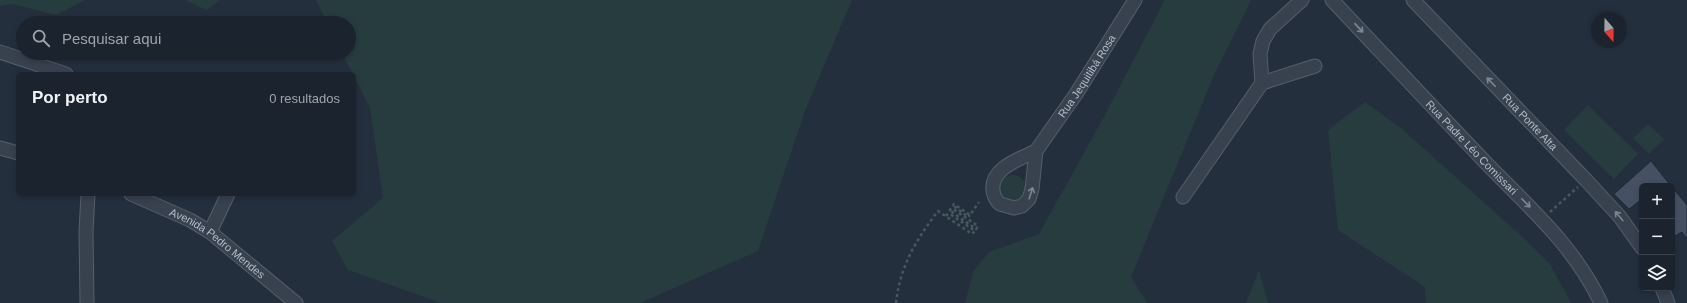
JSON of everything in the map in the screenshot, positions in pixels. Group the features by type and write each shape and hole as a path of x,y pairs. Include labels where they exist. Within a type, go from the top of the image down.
{"street":[{"name":"Rua Jequitibá Rosa","path":"1036,152 1076,94 1135,0"},
{"path":"1262,84 1260,54 1263,41 1270,29 1302,0"},
{"name":"Rua Padre Léo Comissari","path":"1332,0 1489,166 1542,219 1583,269 1601,303"},
{"name":"Rua Ponte Alta","path":"1413,0 1586,180 1620,217 1639,244"},
{"path":"0,52 16,57"},
{"path":"24,60 60,72"},
{"path":"1183,197 1262,84 1315,66"},
{"path":"0,148 16,152"},
{"path":"87,303 86,232 88,196"},
{"name":"Avenida Pedro Mendes","path":"136,196 190,220 210,232 296,303"},
{"path":"210,232 227,196"},
{"path":"1663,291 1668,303"}],"path":[{"path":"1542,219 1586,180"},
{"path":"970,215 979,202"},
{"path":"946,216 954,204 970,215"},
{"path":"896,303 902,272 913,247 938,211 972,234 974,231 950,214 952,212 976,229 978,226 953,209 955,207 968,216 970,215"}],"green space":[{"path":"0,0 85,0 56,15 13,4 0,6"},
{"path":"184,0 220,0 207,10"},
{"path":"316,0 852,0 806,108 758,251 640,303 441,303 348,270 332,241 383,198 370,108 356,80 356,72 352,72 346,60 356,60 356,16 324,16"},
{"path":"1165,0 1251,0 1214,75 1131,277 1147,303 965,303 974,270 989,252 1039,234 1099,126"},
{"path":"1365,102 1402,129 1518,233 1550,264 1571,303 1426,303 1425,287 1338,230 1328,130"},
{"path":"1588,105 1638,154 1614,179 1564,130"},
{"path":"1648,124 1664,139 1649,154 1633,138"},
{"path":"1013,175 1022,179 1026,188 1022,197 1013,201 1004,197 1000,188 1004,179"},
{"path":"1259,270 1268,303 1246,303"}],"building":[{"path":"1651,161 1669,183 1639,183 1639,202 1629,209 1614,194"},
{"path":"1675,191 1687,205 1687,239 1682,232 1675,236"}]}
